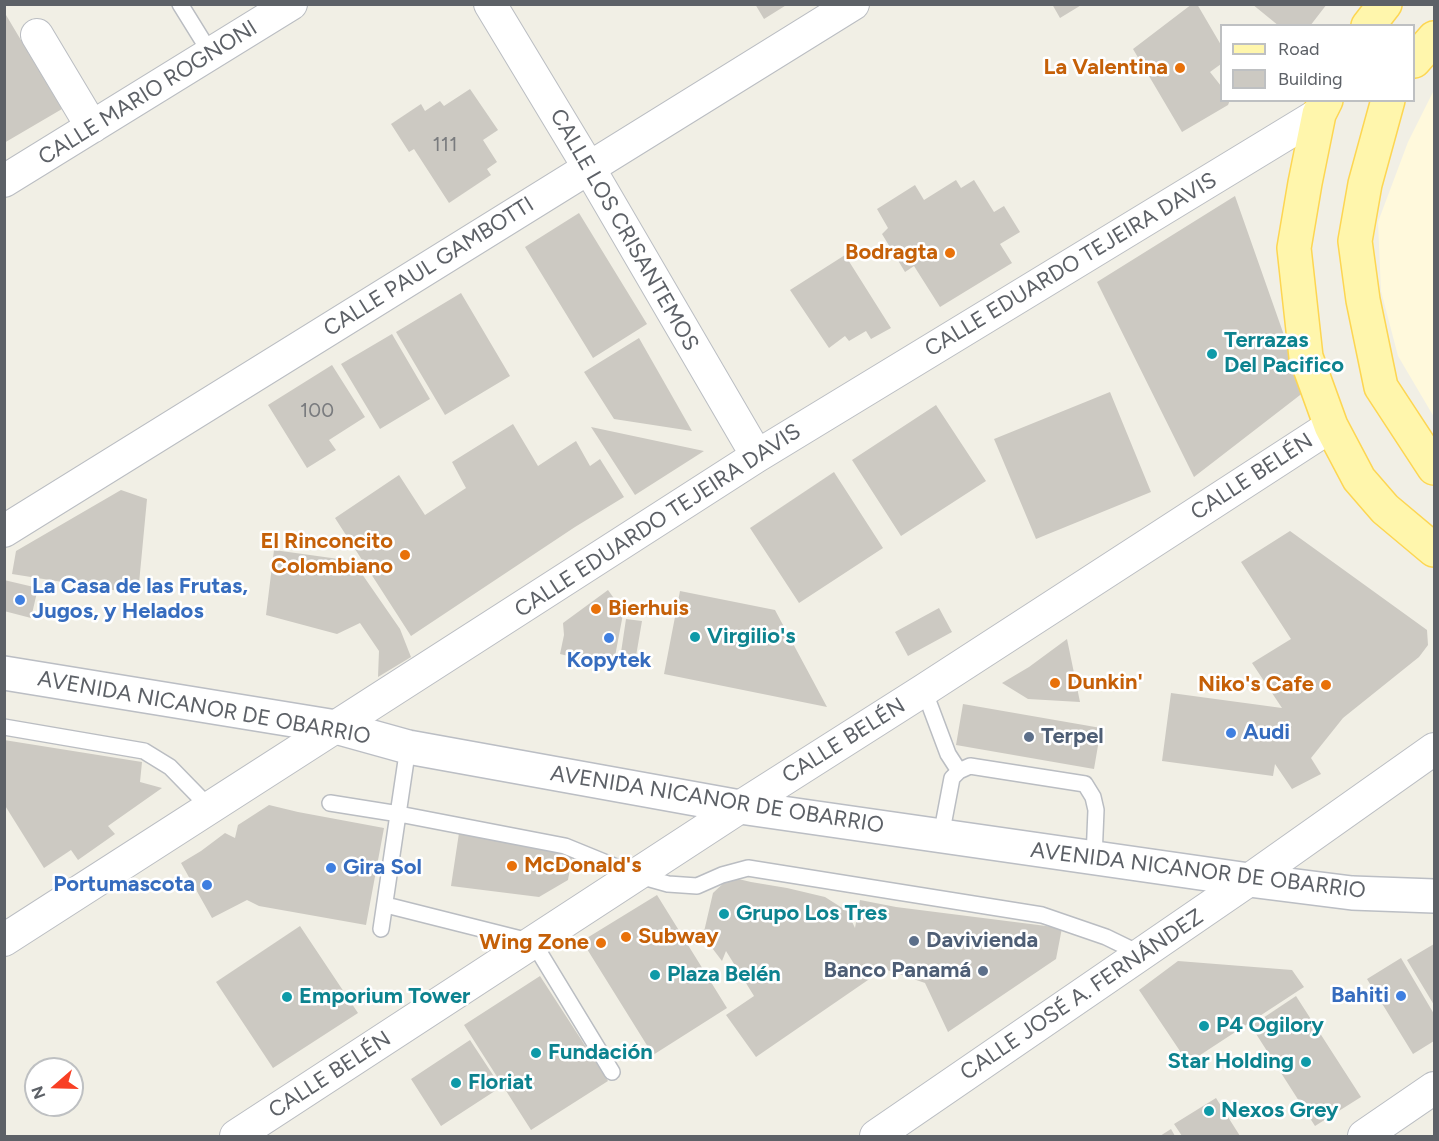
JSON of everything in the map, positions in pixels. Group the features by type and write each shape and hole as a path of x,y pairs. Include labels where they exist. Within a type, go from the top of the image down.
{"main road":[{"path":"1370,24 1385,4"},
{"path":"1415,59 1434,38"},
{"path":"1387,102 1365,184 1354,241 1363,300 1381,387 1434,468"},
{"path":"1323,107 1305,183 1294,248 1306,357 1331,426 1359,480 1385,509 1434,550"},
{"name":"AVENIDA NICANOR DE OBARRIO","path":"4,673 336,727 408,747 740,807 1249,880 1352,893 1434,896"}],"street":[{"name":"CALLE MARIO ROGNONI","path":"4,181 291,4"},
{"name":"CALLE LOS CRISANTEMOS","path":"490,4 589,168 757,456"},
{"name":"CALLE PAUL GAMBOTTI","path":"4,531 853,4"},
{"path":"37,35 92,127"},
{"name":"CALLE EDUARDO TEJEIRA DAVIS","path":"6,936 210,808 757,456 1323,107"},
{"name":"CALLE BELÉN","path":"236,1137 636,874 1331,426"},
{"name":"CALLE JOSÉ A. FERNÁNDEZ","path":"876,1137 1249,880 1434,749"},
{"path":"1364,1137 1434,1088"}],"lane":[{"path":"180,4 211,54"},
{"path":"924,690 948,754 959,771"},
{"path":"4,727 144,752 170,767 210,808"},
{"path":"381,929 408,747"},
{"path":"941,836 952,778 959,771 970,766 1086,784 1093,796 1096,810 1094,858"},
{"path":"330,803 565,846 668,884 697,886 748,867 1042,915 1106,938 1141,954"},
{"path":"386,905 533,942 612,1072"}],"shaded area":[{"path":"1434,90 1434,417 1398,356 1381,291 1378,222 1408,142"}],"building":[{"path":"755,4 788,4 764,19"},
{"path":"1052,4 1083,4 1060,18"},
{"name":"La Valentina","path":"1192,4 1197,4 1220,43 1220,65 1210,72 1220,85 1220,102 1229,102 1228,105 1182,132 1133,49"},
{"path":"1252,4 1327,4 1312,24 1277,24"},
{"path":"6,15 62,109 4,143 4,17"},
{"path":"470,89 498,130 483,140 497,162 487,169 491,175 449,203 414,149 409,152 391,124 421,104 425,111 440,101 444,106"},
{"name":"Bodragta","path":"956,180 961,188 974,180 994,212 1004,206 1020,232 1000,244 1012,263 940,307 914,266 905,272 882,234 888,228 877,209 915,185 924,200"},
{"name":"Terrazas Del Pacifico","path":"1235,196 1304,392 1194,477 1097,282"},
{"path":"579,213 647,324 593,358 525,247"},
{"path":"845,255 891,328 871,339 866,331 849,341 845,336 829,348 790,290"},
{"path":"461,293 510,376 445,415 396,332"},
{"path":"392,334 430,399 380,429 341,364"},
{"path":"639,338 692,431 614,419 584,372"},
{"path":"332,365 365,417 329,440 336,450 307,468 268,405"},
{"path":"1110,392 1151,492 1036,539 994,439"},
{"path":"936,405 986,481 901,536 852,460"},
{"path":"513,424 538,466 576,441 590,466 600,459 624,497 411,636 335,518 399,475 425,515 466,488 452,462"},
{"path":"591,427 704,451 635,495"},
{"path":"834,472 883,548 799,603 750,528"},
{"path":"121,490 147,499 138,594 12,574 16,551"},
{"path":"1290,531 1427,630 1428,645 1419,657 1343,718 1311,758 1321,774 1292,789 1275,764 1273,776 1162,761 1171,693 1282,708 1252,663 1291,639 1241,562"},
{"path":"274,550 353,561 400,629 411,657 378,677 379,651 360,623 337,634 266,615"},
{"name":"La Casa de las Frutas, Jugos, y Helados","path":"4,580 38,588 31,618 4,611"},
{"path":"608,590 623,614 613,667 560,654 564,635 563,623"},
{"path":"680,591 775,610 827,707 664,674"},
{"path":"939,608 952,632 908,656 895,632"},
{"path":"626,619 642,621 635,662 620,659"},
{"name":"Dunkin'","path":"1067,639 1080,702 1028,699 1002,683 1029,667"},
{"name":"Terpel","path":"963,704 1101,728 1094,769 956,745"},
{"path":"4,740 142,762 140,782 162,788 108,826 115,834 78,860 71,850 44,868 4,804"},
{"path":"269,805 384,828 366,925 259,906 247,900 212,918 181,863 225,833 235,838 238,825"},
{"name":"McDonald's","path":"459,833 573,852 568,880 539,897 451,886"},
{"path":"730,877 825,897 847,911 855,928 860,900 896,907 1062,928 1056,959 948,1032 925,983 884,969 756,1057 726,1015 754,996 726,951 722,961 703,936 713,893"},
{"name":"Plaza Belén","path":"657,895 727,1008 653,1055 582,941"},
{"name":"Emporium Tower","path":"300,926 358,1013 273,1068 216,982"},
{"path":"1434,944 1434,1005 1407,960"},
{"name":"Bahiti","path":"1401,958 1434,1014 1434,1041 1413,1054 1367,979"},
{"name":"P4 Ogilory","path":"1178,961 1292,970 1304,987 1188,1063 1139,990"},
{"name":"Fundación","path":"540,976 608,1081 531,1130 464,1025"},
{"name":"Star Holding","path":"1296,996 1361,1097 1315,1126 1251,1026"},
{"name":"Floriat","path":"470,1040 501,1087 441,1126 411,1079"},
{"name":"Nexos Grey","path":"1216,1098 1240,1136 1182,1136 1174,1124"},
{"path":"1171,1129 1175,1136 1160,1136"}],"place":[{"name":"La Valentina","path":"1180,68"},
{"name":"Bodragta","path":"950,253"},
{"name":"Terrazas Del Pacifico","path":"1212,354"},
{"name":"El Rinconcito Colombiano","path":"405,555"},
{"name":"La Casa de las Frutas, Jugos, y Helados","path":"20,600"},
{"name":"Bierhuis","path":"596,609"},
{"name":"Virgilio's","path":"695,637"},
{"name":"Kopytek","path":"609,638"},
{"name":"Dunkin'","path":"1055,683"},
{"name":"Niko's Cafe","path":"1326,685"},
{"name":"Audi","path":"1231,733"},
{"name":"Terpel","path":"1029,737"},
{"name":"McDonald's","path":"512,866"},
{"name":"Gira Sol","path":"331,868"},
{"name":"Portumascota","path":"207,885"},
{"name":"Grupo Los Tres","path":"724,914"},
{"name":"Subway","path":"626,937"},
{"name":"Davivienda","path":"914,941"},
{"name":"Wing Zone","path":"601,943"},
{"name":"Banco Panamá","path":"983,971"},
{"name":"Plaza Belén","path":"655,975"},
{"name":"Bahiti","path":"1401,996"},
{"name":"Emporium Tower","path":"287,997"},
{"name":"P4 Ogilory","path":"1204,1026"},
{"name":"Fundación","path":"536,1053"},
{"name":"Star Holding","path":"1306,1062"},
{"name":"Floriat","path":"456,1083"},
{"name":"Nexos Grey","path":"1209,1111"}]}
